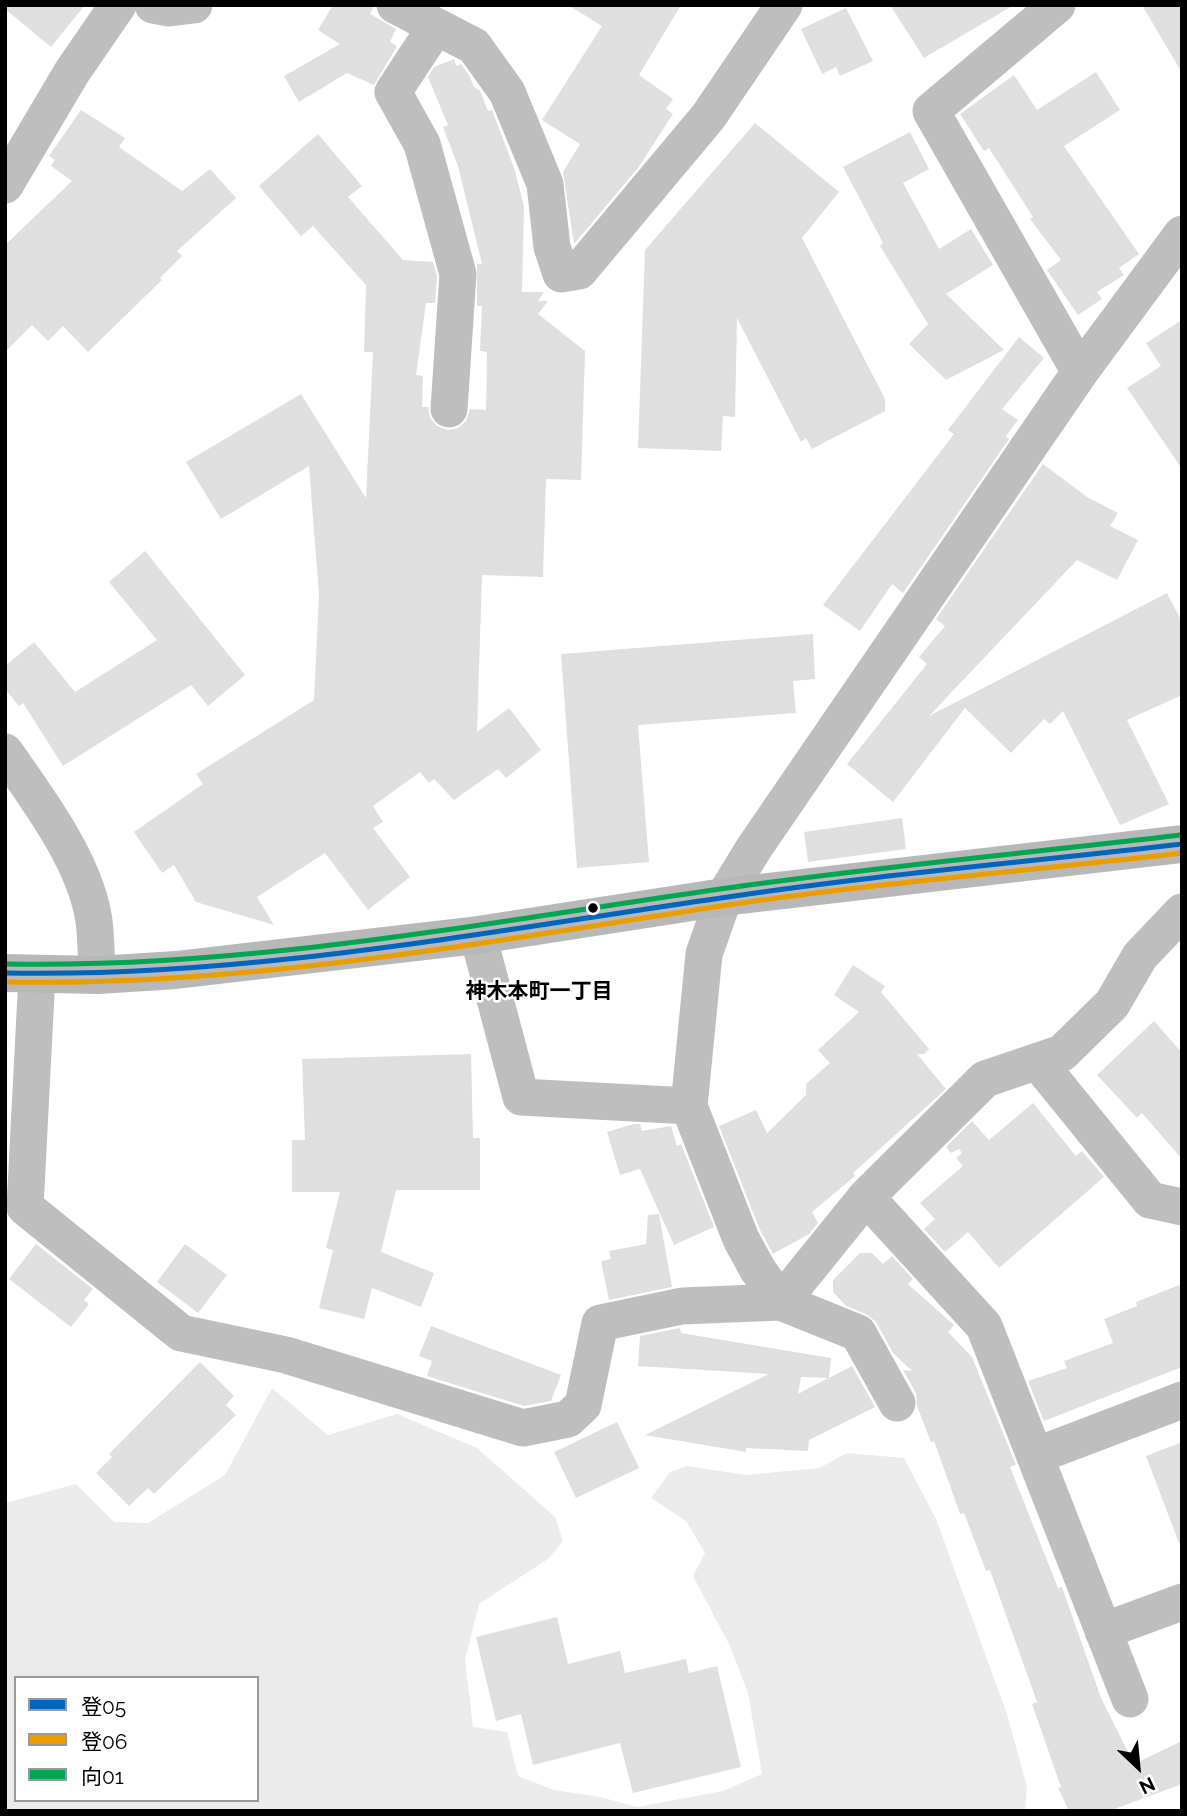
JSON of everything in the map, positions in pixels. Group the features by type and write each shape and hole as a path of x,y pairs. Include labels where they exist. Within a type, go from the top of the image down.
{"street":[{"path":"5,185 72,72 118,5"},
{"path":"153,5 169,8 194,5"},
{"path":"396,5 474,46 507,92 545,184 552,247 561,274 579,271 708,117 784,5"},
{"path":"1057,5 930,111 1080,372"},
{"path":"435,27 393,92 422,144 458,274 449,409"},
{"path":"780,1302 741,1239 689,1106 704,954 724,897 754,848 1080,372 1182,234"},
{"path":"5,752 47,815 83,882 93,915 98,975"},
{"path":"897,1403 858,1333 780,1302 682,1306 600,1323 583,1405 568,1419 523,1428 286,1355 181,1333 25,1207 21,974 98,975 176,970 478,935 724,897 1182,844"},
{"path":"780,1302 866,1196 985,1079 1062,1053 1112,1004 1140,956 1182,912"},
{"path":"478,935 521,1097 689,1106"},
{"path":"1038,1062 1150,1200 1182,1207"},
{"path":"866,1196 984,1326 1130,1699"},
{"path":"1035,1456 1182,1400"},
{"path":"1103,1631 1182,1602"}],"shaded area":[{"path":"272,1388 328,1435 397,1414 477,1448 555,1517 563,1541 548,1559 479,1604 465,1660 473,1727 507,1732 518,1776 554,1790 600,1797 637,1807 723,1791 762,1774 748,1693 730,1646 693,1576 705,1553 686,1521 651,1498 670,1472 687,1466 746,1475 819,1468 847,1453 904,1458 936,1519 1007,1714 1027,1787 1025,1811 5,1811 5,1503 76,1484 114,1522 148,1523 225,1475"}],"building":[{"path":"5,5 85,5 51,47 5,9"},
{"path":"333,5 374,5 370,14 396,29 390,42 397,46 374,85 347,73 299,102 284,76 340,44 318,30"},
{"path":"568,5 681,5 639,75 673,99 666,109 673,114 638,168 574,244 563,172 580,144 542,120 602,26"},
{"path":"890,5 1014,5 924,58"},
{"path":"1142,5 1182,5 1182,73"},
{"path":"846,8 873,61 840,76 836,67 822,74 801,29"},
{"path":"454,59 456,66 461,64 474,87 480,91 488,111 492,110 514,168 524,206 522,292 544,292 538,301 548,301 538,314 585,351 581,480 546,479 543,577 482,575 477,732 509,708 541,750 506,778 498,769 454,800 434,779 429,783 420,772 373,806 383,822 373,828 410,877 368,910 325,853 257,897 274,925 196,902 174,865 162,873 134,832 203,784 196,774 314,700 319,595 309,466 221,519 186,462 301,394 366,498 373,352 364,352 366,285 313,226 301,236 259,186 318,134 362,186 348,197 403,260 433,262 437,276 435,303 426,303 416,375 423,376 422,407 428,407 430,418 437,426 448,430 458,428 466,421 470,409 486,410 487,352 480,351 482,306 477,306 477,264 482,264 458,166 443,127 448,125 428,77 434,67"},
{"path":"1096,72 1120,110 1064,146 1139,254 1119,268 1124,275 1097,292 1102,299 1078,315 1047,270 1061,260 1030,219 1033,217 989,148 984,151 960,114 1014,75 1037,110"},
{"path":"81,110 125,138 119,147 182,191 210,169 236,198 177,251 182,256 160,278 162,280 88,352 63,326 48,341 32,325 5,352 5,245 72,181 51,166 55,160 49,156"},
{"path":"755,123 839,192 802,238 885,399 885,411 812,449 806,438 801,442 737,318 735,417 723,416 721,451 638,448 645,250"},
{"path":"910,132 929,169 903,183 939,249 971,229 993,265 946,294 1004,350 946,380 909,344 928,324 880,246 883,243 843,167"},
{"path":"1182,320 1182,469 1127,388 1161,366 1146,343"},
{"path":"1019,337 1044,358 1002,409 1018,420 1006,436 1009,439 903,593 892,584 860,631 823,605 954,434 948,430"},
{"path":"1043,464 1087,497 1118,513 1110,526 1138,540 1117,580 1077,560 929,716 1167,593 1182,622 1182,695 1127,720 1169,804 1120,825 1063,711 1050,724 1044,719 1011,753 965,708 893,802 847,764 927,664 919,657 945,626 936,619"},
{"path":"145,551 245,675 208,706 191,685 63,766 23,703 19,706 5,689 5,666 34,642 75,692 157,640 109,582"},
{"path":"813,634 815,679 793,681 796,713 638,725 649,862 577,868 561,654"},
{"path":"902,818 906,849 808,862 804,832"},
{"path":"853,965 885,986 881,992 929,1049 924,1054 917,1054 946,1089 853,1173 855,1176 812,1212 818,1223 809,1234 773,1254 760,1230 719,1126 756,1110 767,1133 806,1095 806,1084 830,1063 818,1050 859,1012 834,995"},
{"path":"1154,1021 1182,1053 1182,1159 1142,1113 1137,1118 1097,1075"},
{"path":"471,1054 473,1138 480,1138 480,1190 396,1190 381,1252 434,1273 421,1307 372,1288 364,1319 319,1308 333,1250 326,1248 340,1192 292,1192 292,1140 305,1140 302,1059"},
{"path":"1033,1103 1076,1156 1082,1151 1104,1177 999,1268 968,1232 945,1252 924,1229 935,1219 920,1203 963,1166 956,1158 962,1153 959,1149 951,1153 946,1147 972,1121 989,1140"},
{"path":"640,1124 642,1131 671,1126 677,1146 681,1144 714,1227 674,1245 640,1169 620,1175 607,1132"},
{"path":"659,1214 672,1287 609,1300 601,1261 611,1259 609,1251 646,1244 648,1215"},
{"path":"36,1244 93,1289 84,1300 89,1304 71,1327 9,1279"},
{"path":"185,1244 227,1275 198,1313 157,1282"},
{"path":"860,1253 872,1253 883,1264 892,1256 913,1279 908,1284 954,1325 948,1332 972,1357 1016,1465 1010,1467 1058,1588 1062,1587 1101,1698 1134,1764 1182,1741 1182,1784 1109,1811 1069,1811 1058,1788 1061,1787 1032,1704 1037,1702 990,1570 986,1571 964,1513 960,1514 934,1441 931,1442 917,1406 916,1393 903,1370 912,1371 893,1353 876,1322 866,1314 846,1306 833,1292 833,1280"},
{"path":"1182,1284 1182,1367 1044,1421 1028,1381 1067,1368 1064,1361 1113,1343 1104,1319 1137,1306 1136,1302"},
{"path":"431,1326 561,1375 551,1401 524,1406 427,1376 432,1361 419,1356"},
{"path":"680,1328 681,1333 831,1358 829,1378 852,1366 875,1407 809,1440 808,1451 746,1448 746,1452 645,1435 769,1374 638,1366 640,1336","holes":["801,1377 828,1378 798,1394"]},
{"path":"200,1362 234,1396 226,1405 236,1415 154,1494 148,1488 129,1506 96,1473 112,1457 109,1454"},
{"path":"617,1422 639,1468 576,1498 554,1452"},
{"path":"1182,1442 1182,1542 1179,1543 1146,1456"},
{"path":"557,1617 568,1664 620,1651 625,1673 686,1659 689,1673 717,1666 741,1767 633,1793 620,1743 533,1765 521,1714 496,1721 476,1637"}],"transit line":[{"name":"向01","path":"5,964 95,964 274,951 453,929 777,881 1181,835"},
{"name":"登05","path":"5,973 95,973 275,960 454,938 836,882 1182,844"},
{"name":"登06","path":"5,982 94,982 274,970 454,947 778,898 1182,853"}],"district":[{"name":"神木本町一丁目","path":"539,992"}]}
